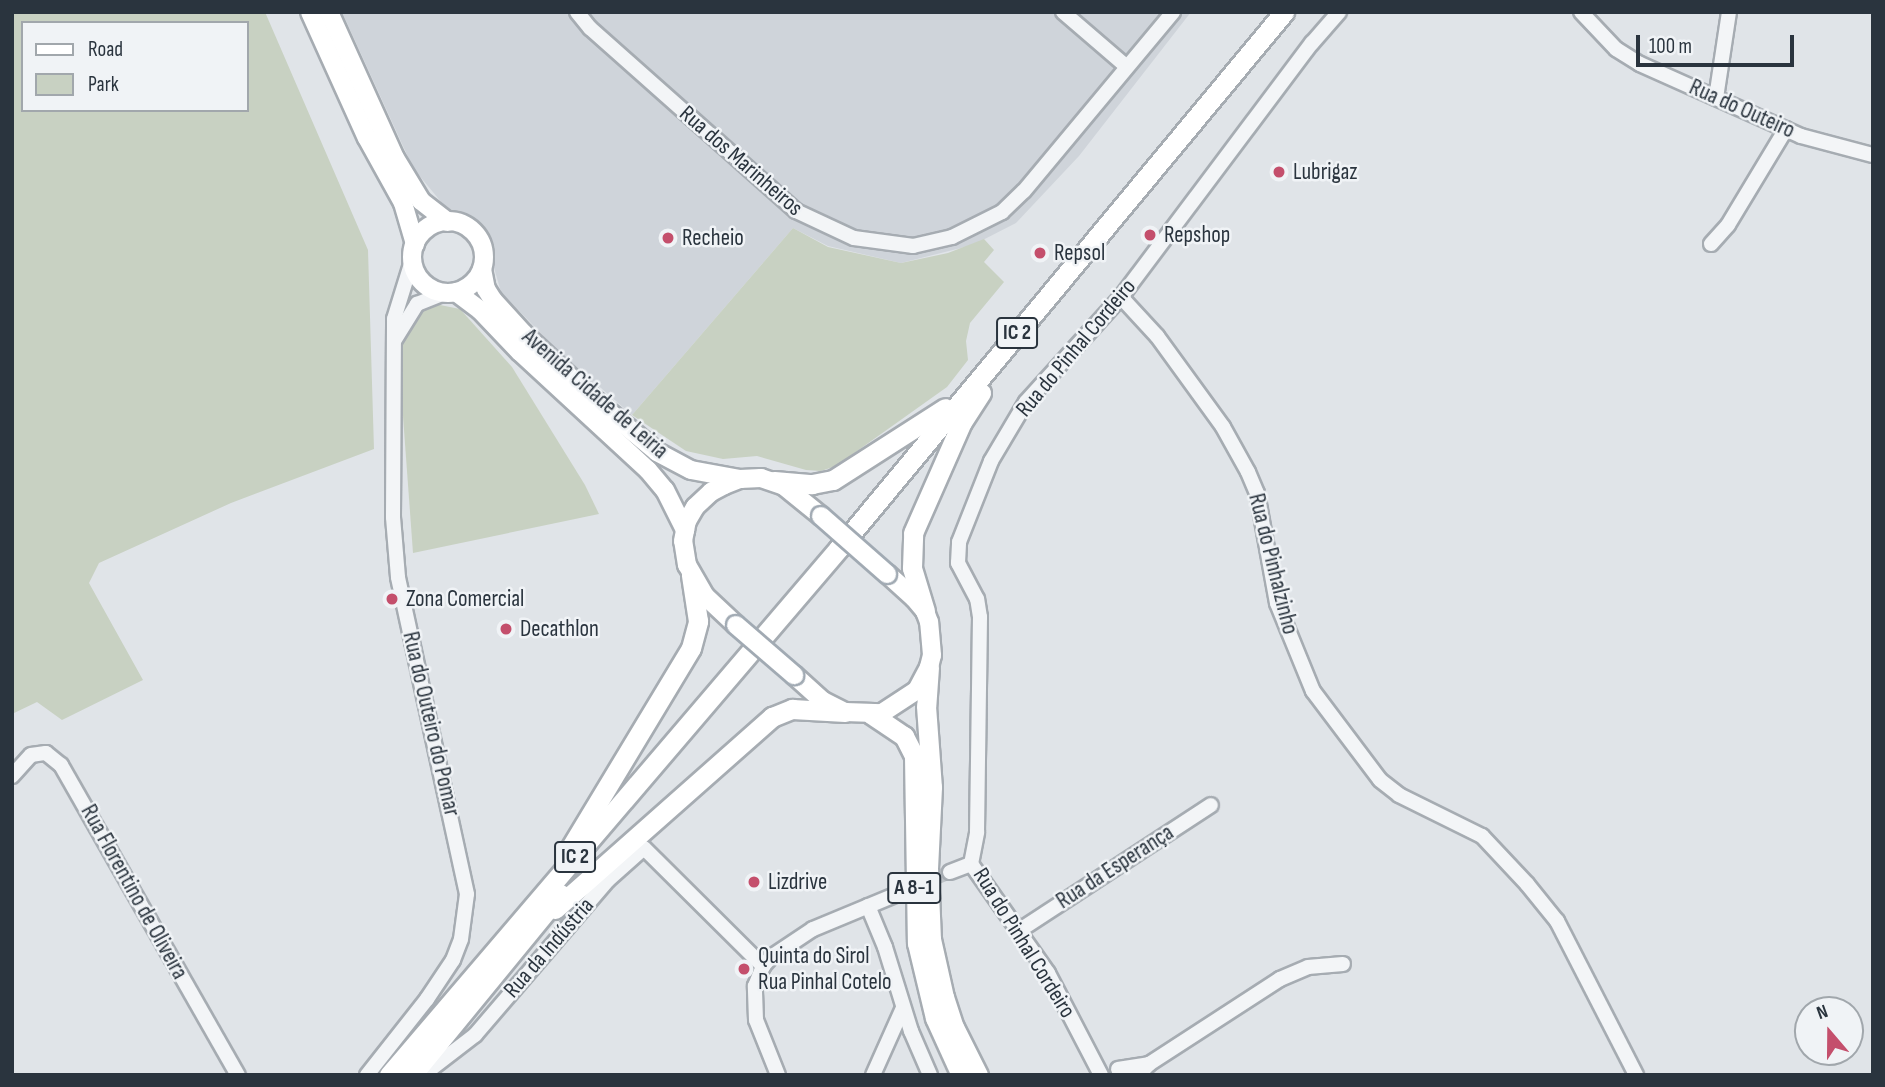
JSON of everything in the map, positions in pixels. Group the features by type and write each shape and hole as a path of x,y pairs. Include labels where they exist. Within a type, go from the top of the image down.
{"highway":[{"name":"IC 2","path":"389,1075 749,654 1284,12"},
{"name":"IC 2","path":"412,1075 991,374 1295,12"},
{"path":"925,611 912,568 913,533 962,422 991,374"},
{"path":"775,481 812,484 833,480 966,393"},
{"path":"474,975 494,944 573,844 687,657 698,621 691,575"},
{"name":"A 8-1","path":"929,667 926,706 932,787 928,867 931,939 954,1027 978,1075"},
{"path":"524,939 602,865 772,717 792,709 845,712"},
{"name":"A 8-1","path":"871,714 904,736 914,756 917,943 935,1018 961,1075"}],"main road":[{"path":"310,12 367,138 403,203 422,282 450,293 469,286 482,269 483,252 477,237 465,226 448,222 421,201 394,158 329,12"},
{"path":"414,252 428,228 448,222"},
{"name":"Avenida Cidade de Leiria","path":"482,269 486,289 493,300 523,333 597,402 657,452 691,470 740,479 761,478 775,481"},
{"name":"Avenida Cidade de Leiria","path":"450,293 480,310 520,352 648,470 665,490 685,530"},
{"path":"740,479 703,499 691,513 685,530 684,554 691,575 705,596 823,701 845,712 871,714 892,709 909,697 929,667 933,645 925,611 794,492 775,481"}],"street":[{"name":"Rua dos Marinheiros","path":"577,12 590,28 796,211 836,232 888,244 935,243 976,227 1002,212 1024,191 1173,12"},
{"path":"1063,12 1127,67"},
{"name":"Rua do Pinhal Cordeiro","path":"1099,1071 1064,1001 1020,930 971,864 977,832 980,617 976,599 958,563 959,541 991,461 1026,402 1121,297 1312,43 1339,12"},
{"name":"Rua do Outeiro","path":"1581,12 1616,49 1640,64 1786,129 1873,155"},
{"path":"1716,98 1729,12"},
{"path":"1711,244 1728,225 1786,129"},
{"name":"Rua do Outeiro do Pomar","path":"367,1075 427,999 453,960 461,939 467,894 398,576 392,504 394,319 414,252"},
{"path":"393,342 417,304 450,293"},
{"name":"Rua do Pinhalzinho","path":"1121,297 1157,336 1223,427 1248,472 1257,493 1277,603 1313,691 1380,780 1399,795 1482,836 1527,884 1556,921 1636,1075"},
{"name":"Rua Florentino de Oliveira","path":"12,776 31,755 46,753 61,765 238,1075"},
{"name":"Rua da Esperança","path":"1020,930 1211,805"},
{"name":"Rua da Indústria","path":"423,1075 475,1035 608,880 645,848 763,967"},
{"path":"950,872 971,864"},
{"path":"778,1075 760,1037 756,1020 755,986 763,967 771,957 813,929 895,895"},
{"path":"868,906 886,947 903,1008 930,1075"},
{"path":"1099,1071 1143,1069 1280,979 1308,967 1343,964"},
{"path":"873,1075 903,1008"}],"shaded area":[{"path":"342,12 1191,12 1079,156 1016,223 973,245 901,263 828,246 793,228 632,415 556,349 501,292 484,233 442,203 413,168"}],"green space":[{"path":"12,12 265,12 368,250 374,449 231,503 99,563 89,583 143,680 62,720 37,702 12,714"},
{"path":"793,228 828,247 901,263 948,253 984,239 994,250 984,262 1004,282 970,323 966,341 968,360 947,387 836,466 821,471 806,470 757,456 723,459 686,451 632,415"},
{"path":"435,304 460,309 512,367 585,485 599,514 413,553 398,348 419,308"}],"tunnel":[{"path":"895,895 950,872"}],"place":[{"name":"Lubrigaz","path":"1279,172"},
{"name":"Repshop","path":"1150,235"},
{"name":"Recheio","path":"668,238"},
{"name":"Repsol","path":"1040,253"},
{"name":"Zona Comercial","path":"392,599"},
{"name":"Decathlon","path":"506,629"},
{"name":"Lizdrive","path":"754,882"},
{"name":"Quinta do Sirol Rua Pinhal Cotelo","path":"744,969"}]}
